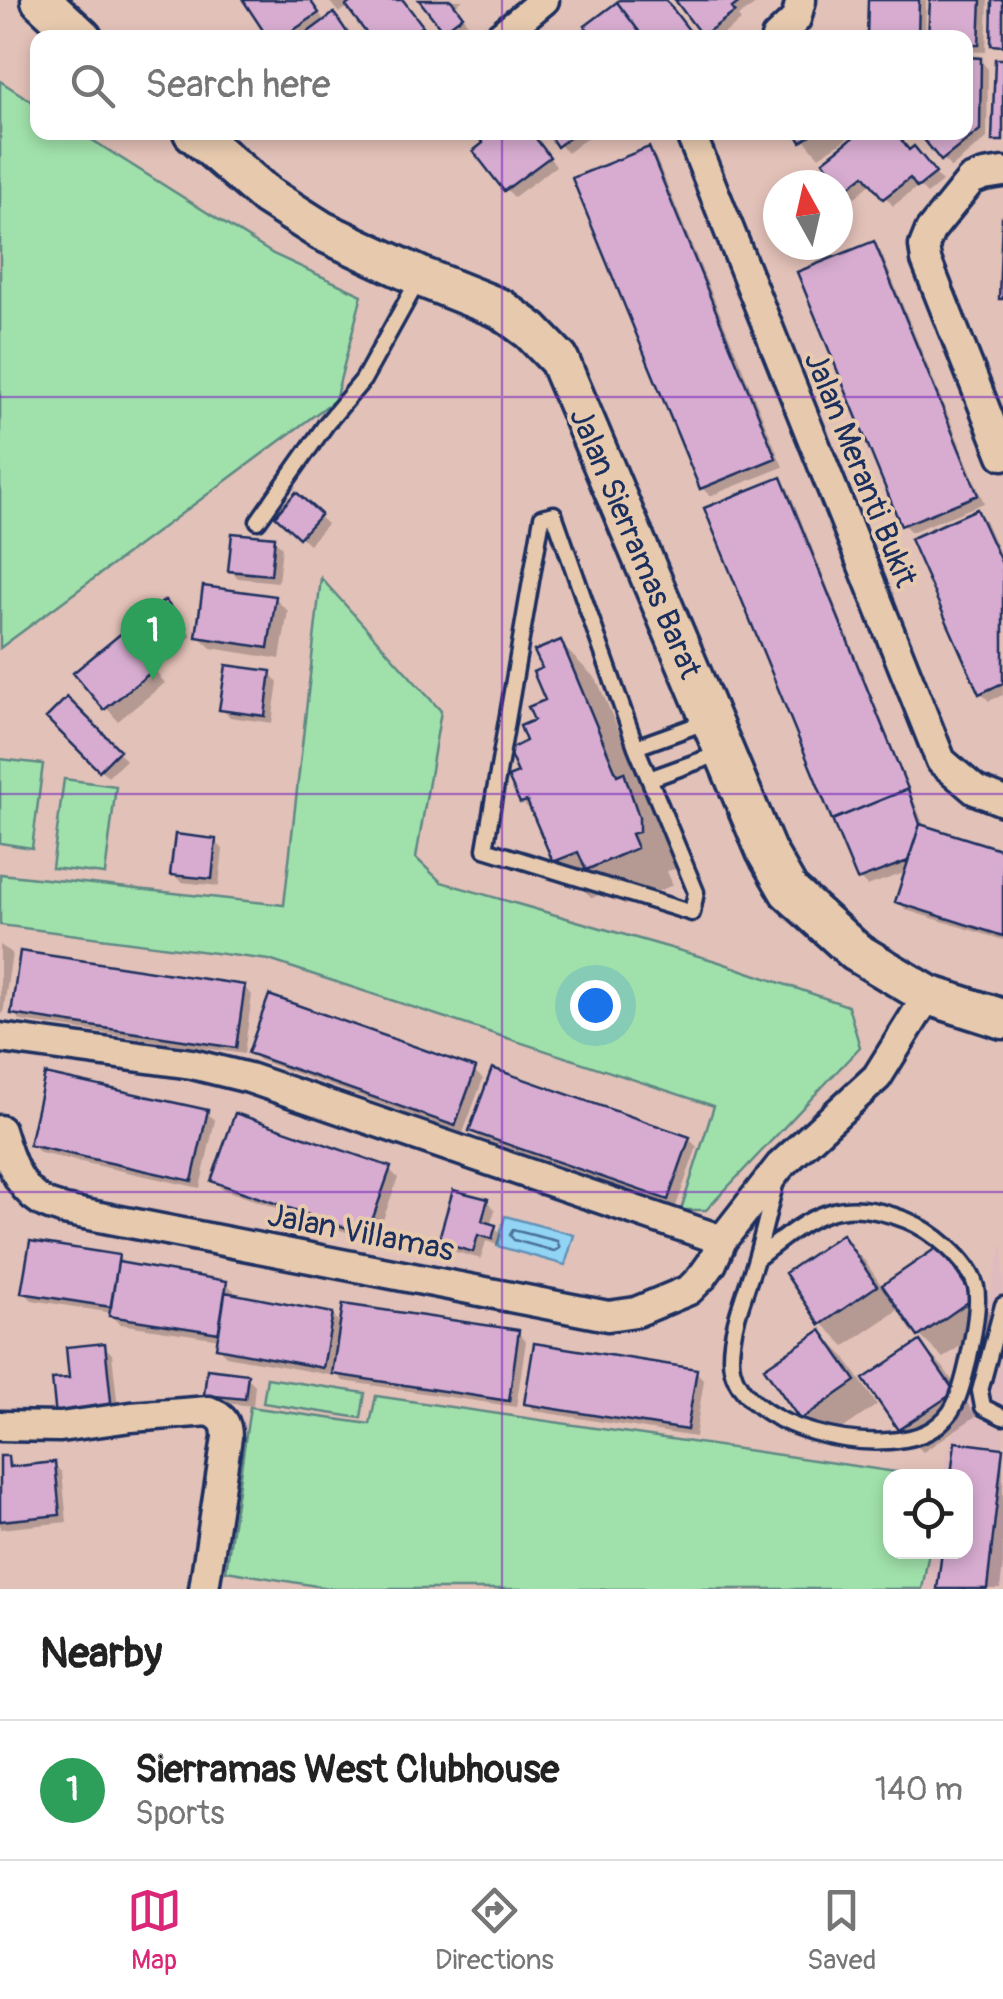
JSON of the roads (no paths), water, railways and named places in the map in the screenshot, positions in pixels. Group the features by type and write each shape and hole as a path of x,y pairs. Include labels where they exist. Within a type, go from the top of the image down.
{"street":[{"path":"41,0 73,30"},
{"path":"508,30 544,0"},
{"path":"784,30 796,19 801,0"},
{"name":"Jalan Sierramas Barat","path":"202,140 267,196 322,231 501,309 531,331 559,360 766,850 789,890 856,952 928,995 1003,1019"},
{"name":"Jalan Meranti Bukit","path":"693,140 941,761 975,790 1003,801"},
{"path":"1003,172 972,180 930,231 924,246 926,260 1003,454"},
{"name":"Jalan Villamas","path":"0,1130 20,1181 40,1201 64,1210 622,1316 689,1290 780,1166 876,1077 928,995"},
{"path":"0,1038 192,1064 249,1078 722,1240"},
{"path":"0,1426 40,1428 132,1416 210,1411 218,1414 227,1427 227,1438 204,1589"}],"lane":[{"path":"258,521 327,423 363,380 421,277"},
{"path":"554,514 636,746 696,892 692,912 485,849 542,517 554,514"},
{"path":"636,746 718,736"},
{"path":"649,778 718,736"},
{"path":"756,1259 795,1228 839,1208 863,1208 894,1216 917,1225 944,1243 971,1274 978,1304 963,1382 946,1417 920,1435 867,1442 809,1432 752,1401 736,1384 730,1356 738,1316 780,1166"},
{"path":"1003,1304 980,1391 983,1406 1003,1417"}],"water":[{"path":"505,1216 574,1235 565,1265 497,1246"}],"place":[{"name":"Sierramas West Clubhouse","path":"153,680"}]}
